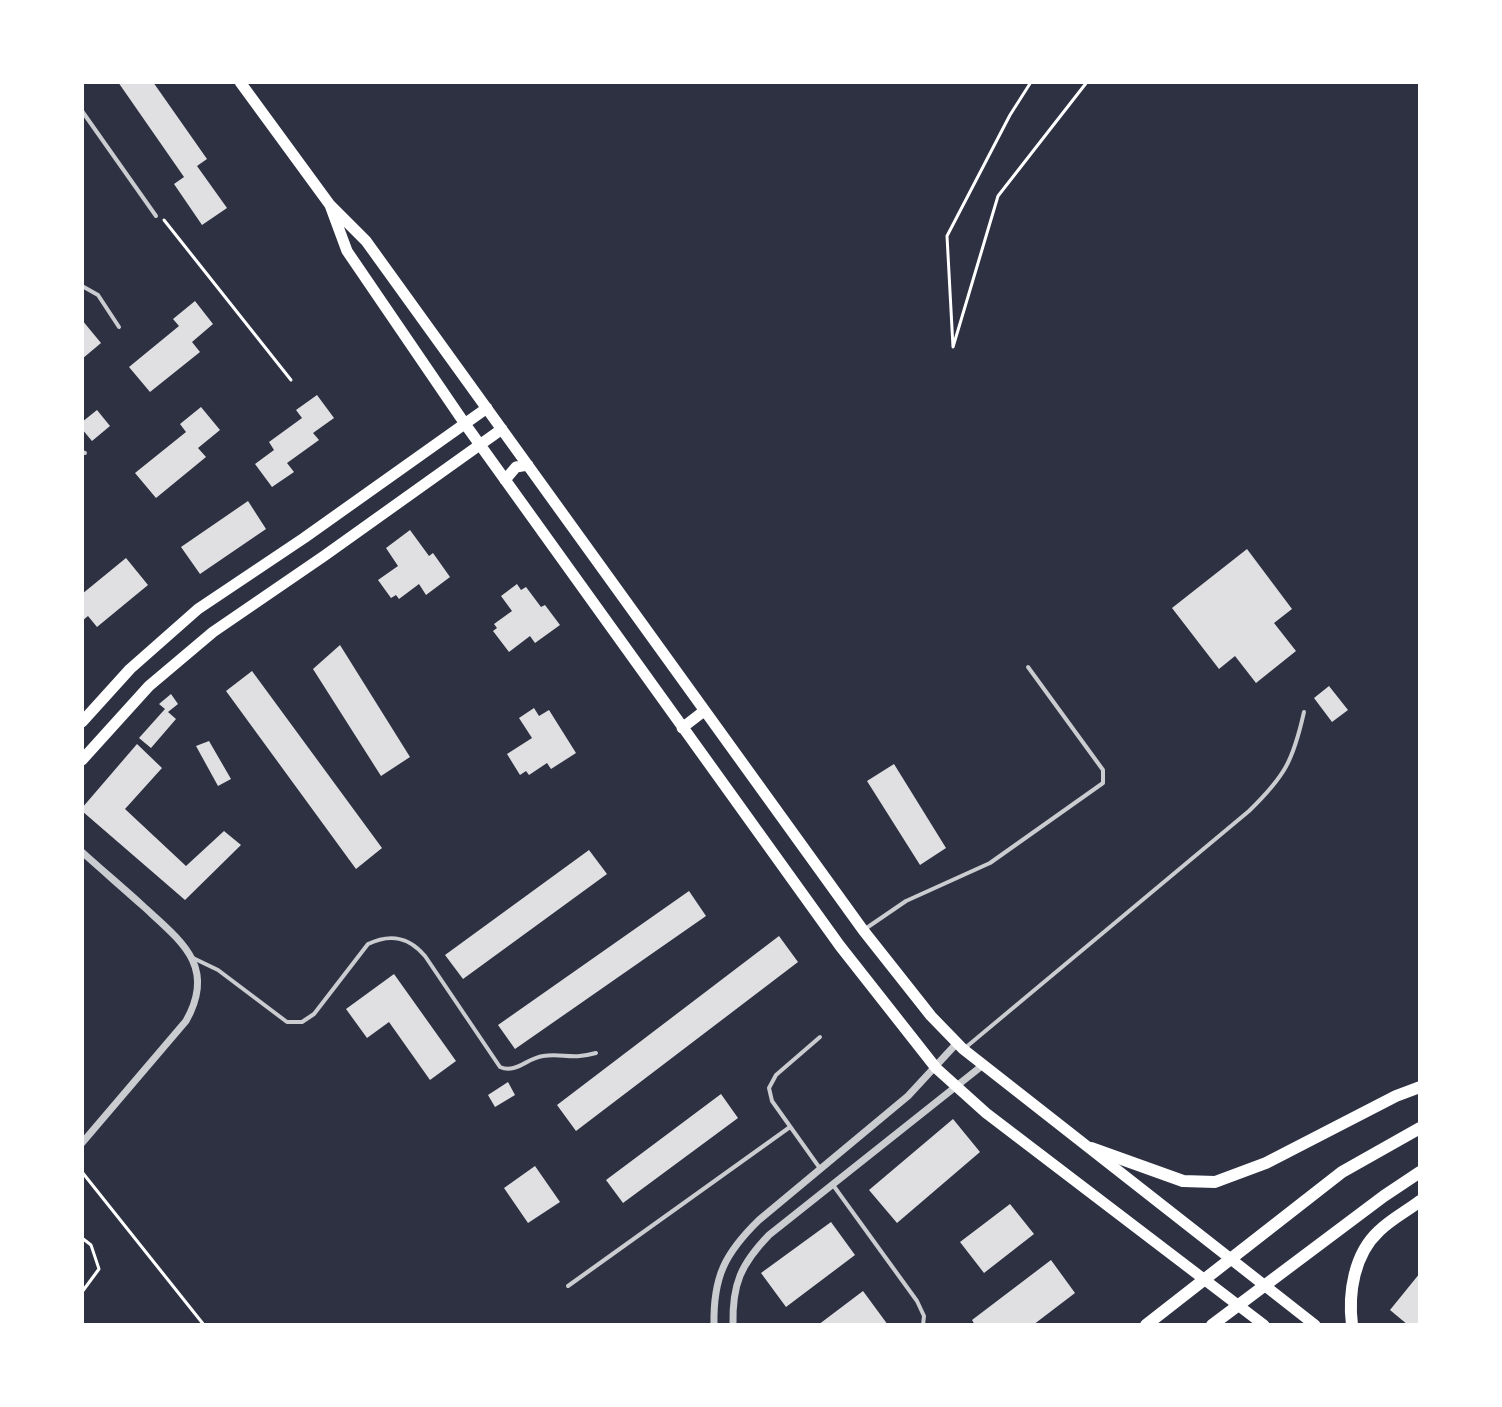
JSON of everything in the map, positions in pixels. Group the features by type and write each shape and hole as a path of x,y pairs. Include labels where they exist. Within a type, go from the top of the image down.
{"main road":[{"path":"240,82 330,205 366,241 863,930 931,1016 983,1065 1315,1325"},
{"path":"330,205 347,251 465,424 840,946 936,1068 957,1089 1264,1325"},
{"path":"443,392 459,388 465,378"},
{"path":"82,722 130,669 198,609 487,408"},
{"path":"82,760 149,686 213,632 502,429"},
{"path":"505,480 516,467 528,465"},
{"path":"682,728 704,711"},
{"path":"1091,1148 1183,1181 1215,1182 1266,1163 1396,1096 1420,1087"},
{"path":"1146,1325 1342,1172 1420,1128"},
{"path":"1212,1325 1420,1172"},
{"path":"1352,1325 1353,1276 1363,1253 1377,1232 1420,1201"}],"street":[{"path":"82,852 185,944 198,974 194,1007 186,1021 82,1143"},
{"path":"714,1325 713,1299 721,1269 737,1242 908,1096 960,1046"},
{"path":"733,1325 733,1300 739,1275 752,1253 769,1235 957,1089 983,1065"},
{"path":"821,1169 833,1185"}],"lane":[{"path":"82,111 156,216"},
{"path":"82,286 98,295 119,327"},
{"path":"863,930 906,901 990,863 1103,783 1103,770 1028,667"},
{"path":"960,1046 1249,811 1275,786 1295,751 1304,712"},
{"path":"193,958 218,970 281,1018 295,1023 314,1014 368,944 380,939 405,939 425,956 500,1067 513,1069 540,1056 580,1058 596,1053"},
{"path":"820,1037 772,1081 769,1088 772,1101 821,1169"},
{"path":"568,1286 790,1127"},
{"path":"833,1185 917,1301 924,1316 923,1325"}],"path":[{"path":"1031,82 1010,115 947,236 953,347 998,196 1087,82"},
{"path":"156,216 168,222 291,380"},
{"path":"82,1172 204,1325"},
{"path":"82,1238 91,1245 99,1269 82,1292"}],"building":[{"path":"118,82 153,82 207,159 197,166 227,208 202,225 174,184 184,177"},
{"path":"195,301 213,324 192,342 200,352 150,392 129,367 179,326 173,319"},
{"path":"82,320 101,343 82,359"},
{"path":"317,395 334,418 313,433 319,440 287,463 294,472 272,487 255,464 274,450 269,442 302,418 296,410"},
{"path":"201,407 220,430 198,448 206,457 156,498 135,473 186,432 180,424"},
{"path":"97,410 110,426 92,441 82,429 82,422"},
{"path":"248,501 266,529 200,574 181,547"},
{"path":"410,530 429,556 433,553 450,577 426,595 419,584 399,599 396,595 391,598 378,580 398,566 386,548"},
{"path":"1247,549 1292,609 1274,623 1296,651 1256,683 1235,656 1219,669 1172,608"},
{"path":"126,558 148,585 97,627 88,616 82,621 82,594"},
{"path":"517,584 521,590 526,587 541,607 545,605 560,625 535,643 530,636 509,652 493,631 497,628 494,624 512,611 501,596"},
{"path":"340,645 410,757 381,776 313,669"},
{"path":"252,671 382,848 356,869 226,691"},
{"path":"1329,686 1348,710 1332,722 1314,698"},
{"path":"171,694 178,704 168,712 176,719 151,748 139,738 165,709 159,704"},
{"path":"534,708 539,716 549,710 576,753 551,769 547,763 529,775 526,771 520,775 507,754 532,738 519,718"},
{"path":"209,741 231,779 218,786 196,746"},
{"path":"137,744 162,768 125,809 186,866 224,831 241,845 185,900 82,811"},
{"path":"894,764 946,848 920,865 867,781"},
{"path":"589,850 607,874 463,979 445,955"},
{"path":"689,891 706,916 515,1049 498,1025"},
{"path":"779,936 798,962 576,1131 557,1105"},
{"path":"394,974 456,1061 430,1080 389,1022 367,1038 346,1009"},
{"path":"508,1082 515,1095 495,1107 488,1095"},
{"path":"721,1094 738,1118 623,1203 606,1180"},
{"path":"953,1119 980,1152 897,1223 869,1190"},
{"path":"535,1166 560,1202 528,1223 504,1188"},
{"path":"1010,1204 1034,1234 984,1273 960,1242"},
{"path":"831,1222 855,1255 786,1307 761,1273"},
{"path":"1051,1260 1075,1293 1033,1325 975,1325 972,1320"},
{"path":"1420,1273 1420,1325 1408,1325 1390,1310"},
{"path":"863,1291 888,1325 818,1325"}]}
